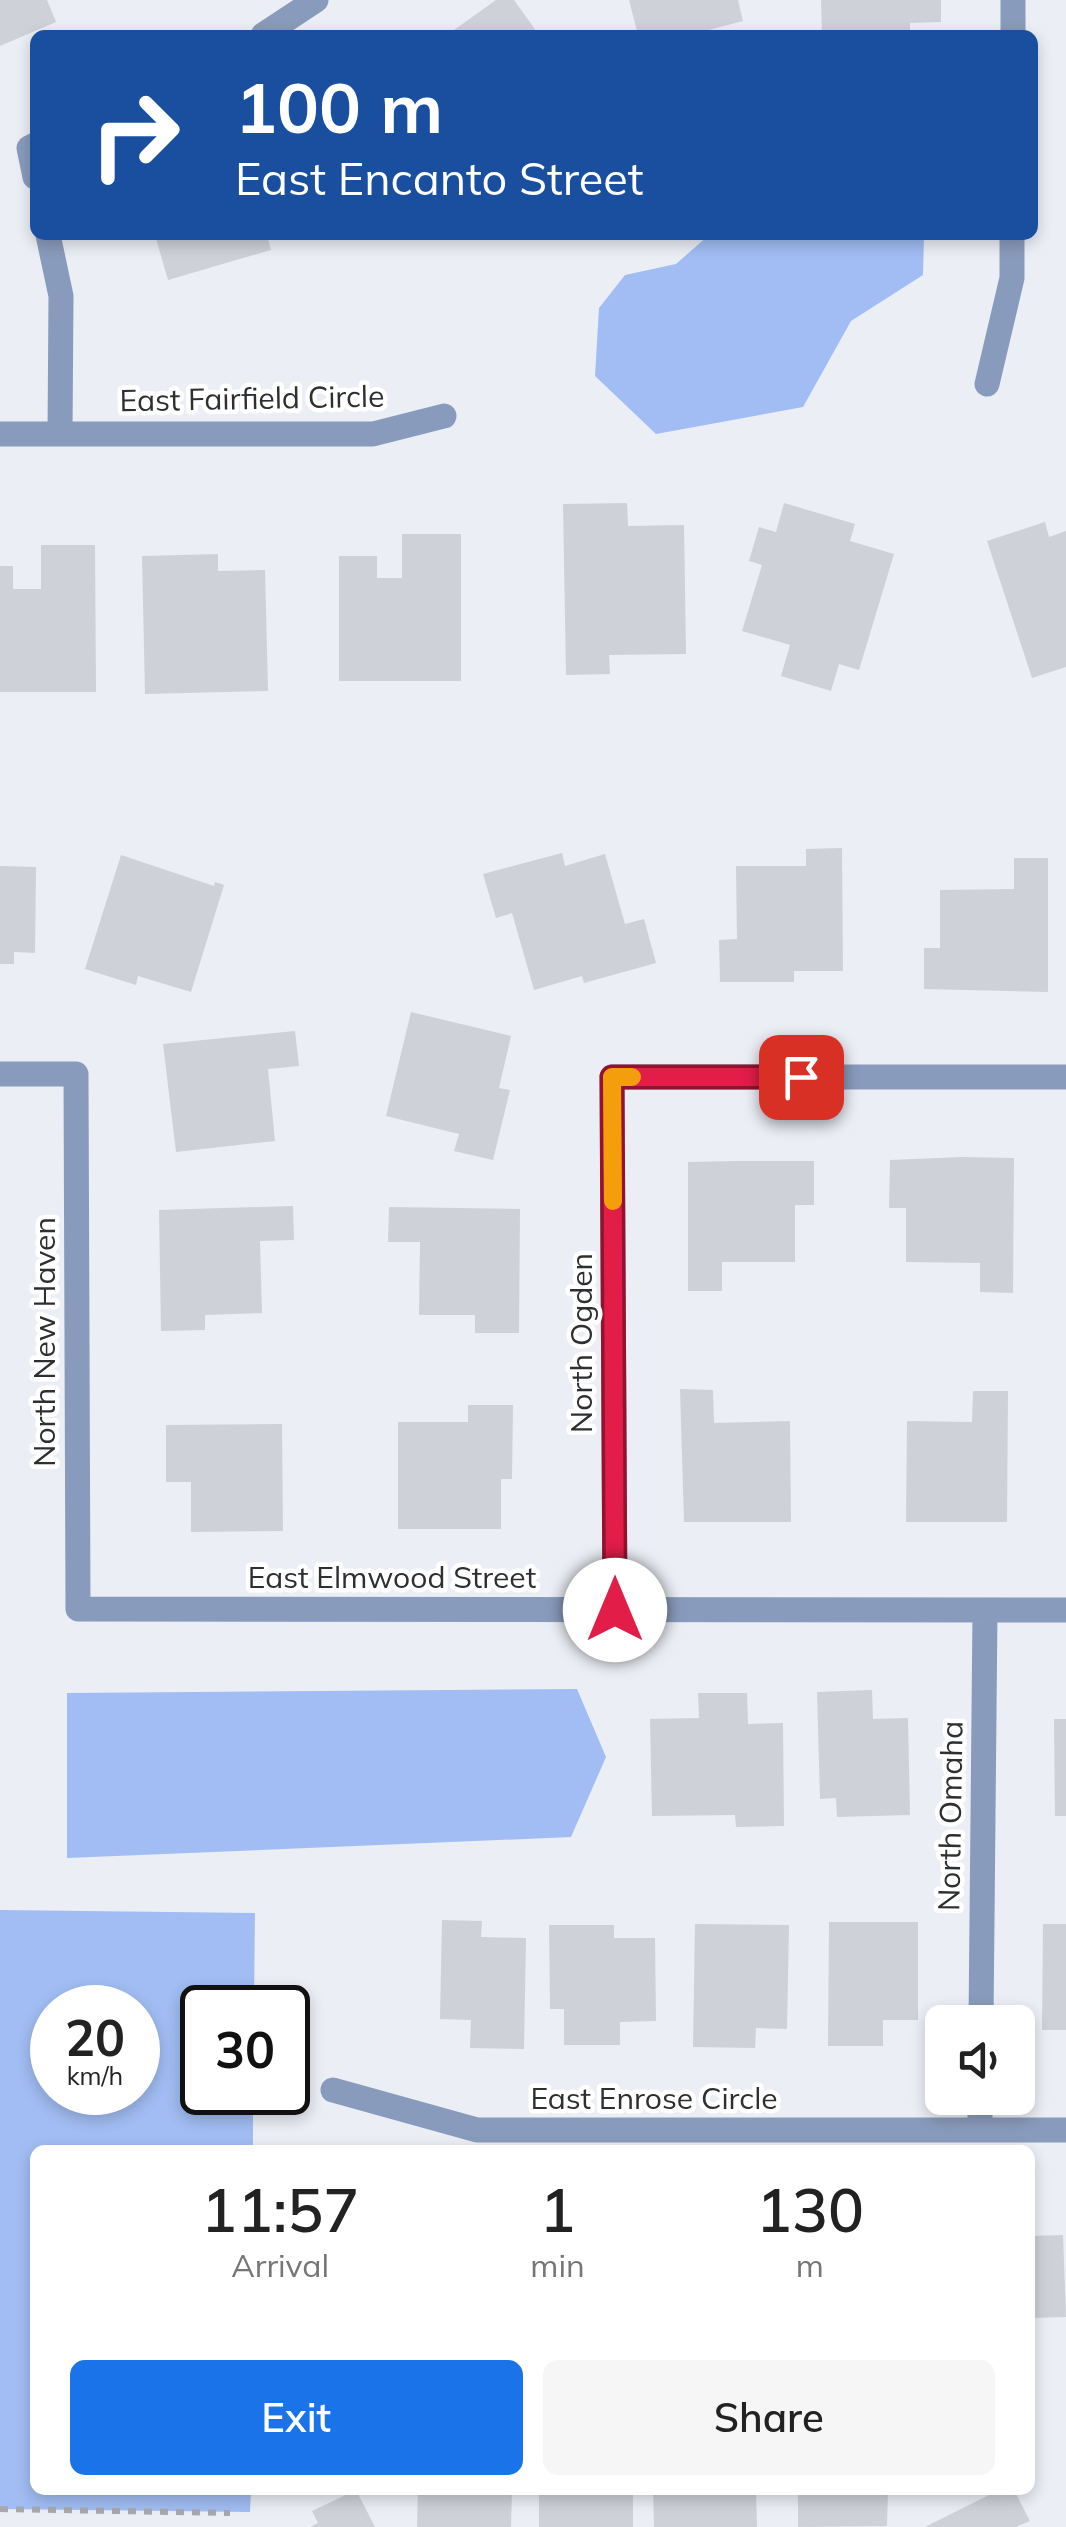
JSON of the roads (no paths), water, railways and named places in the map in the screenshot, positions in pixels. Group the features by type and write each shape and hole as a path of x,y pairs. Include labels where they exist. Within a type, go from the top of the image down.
{"street":[{"path":"271,30 316,0"},
{"path":"1013,0 1013,30"},
{"path":"49,240 61,296 60,434"},
{"path":"988,384 1012,278 1012,240"},
{"name":"East Fairfield Circle","path":"0,434 373,434 444,416"},
{"name":"North New Haven","path":"0,1074 76,1074 78,1609"},
{"name":"North Ogden","path":"615,1610 612,1077 1066,1077"},
{"name":"East Elmwood Street","path":"78,1609 1066,1610"},
{"name":"North Omaha","path":"981,2005 985,1610"},
{"name":"East Enrose Circle","path":"333,2090 477,2130 1066,2130"},
{"path":"980,2115 980,2130"}]}
